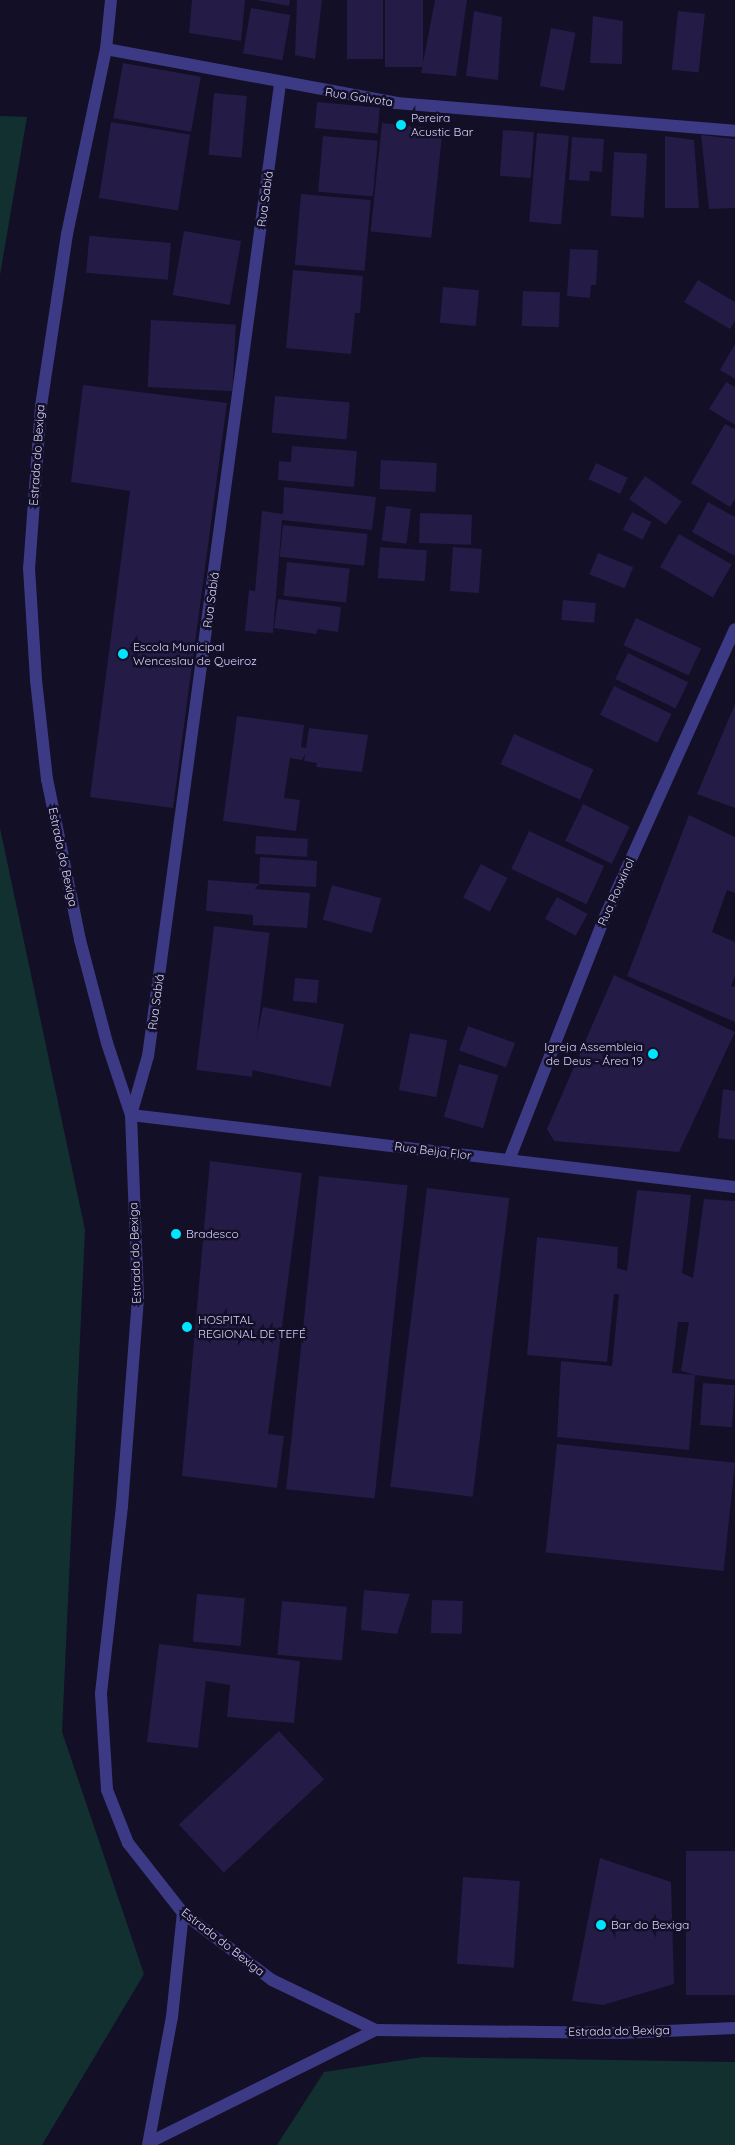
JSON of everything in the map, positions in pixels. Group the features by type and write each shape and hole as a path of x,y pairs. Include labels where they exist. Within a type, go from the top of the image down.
{"street":[{"name":"Estrada do Bexiga","path":"111,0 106,49 67,234 40,406 29,568 36,680 46,779 80,940 107,1043 130,1114 138,1298 122,1506 101,1694 107,1790 128,1843 182,1913 272,1980 376,2030 621,2032 735,2028"},
{"name":"Rua Gaivota","path":"106,49 280,84 396,103 735,131"},
{"name":"Rua Sabiá","path":"130,1114 148,1056 280,84"},
{"name":"Rua Rouxinol","path":"509,1160 603,921 735,629"},
{"name":"Rua Beija Flor","path":"130,1114 735,1187"},
{"path":"149,2143 172,2017 182,1913"},
{"path":"149,2143 376,2030"}],"green space":[{"path":"0,116 27,117 0,275"},
{"path":"0,828 85,1230 62,1732 144,1974 42,2145 0,2145"},
{"path":"423,2057 735,2062 735,2145 277,2145 324,2072"}],"building":[{"path":"192,0 245,0 241,41 189,33"},
{"path":"256,0 290,0 289,6"},
{"path":"297,0 322,0 315,59 295,55"},
{"path":"347,0 383,0 383,59 347,59"},
{"path":"385,0 423,0 423,67 385,67"},
{"path":"435,0 467,0 456,76 421,73"},
{"path":"251,8 290,15 282,60 243,53"},
{"path":"474,11 502,17 498,80 466,76"},
{"path":"678,11 705,14 699,72 672,70"},
{"path":"593,16 623,21 622,64 590,63"},
{"path":"551,28 576,33 564,91 540,86"},
{"path":"123,63 201,77 191,132 113,118"},
{"path":"214,93 247,96 241,158 209,155"},
{"path":"317,102 380,107 377,133 315,128"},
{"path":"111,122 190,135 178,211 99,198"},
{"path":"382,123 443,129 431,238 371,231"},
{"path":"503,130 534,132 531,178 500,176"},
{"path":"537,133 569,136 561,224 529,222"},
{"path":"701,135 735,139 735,208 709,209"},
{"path":"323,136 378,141 373,197 318,192"},
{"path":"665,136 694,140 699,208 665,208"},
{"path":"572,137 604,139 602,172 590,171 589,181 569,180"},
{"path":"614,152 647,154 644,218 611,216"},
{"path":"301,194 371,200 365,271 295,265"},
{"path":"184,231 241,241 230,305 173,295"},
{"path":"89,236 171,243 168,280 86,273"},
{"path":"570,249 598,250 596,285 591,285 590,298 567,296"},
{"path":"293,270 363,276 360,313 355,313 351,354 286,348"},
{"path":"698,280 735,302 735,321 730,329 684,302"},
{"path":"443,287 479,290 476,326 440,323"},
{"path":"523,291 560,292 559,327 522,326"},
{"path":"151,320 236,324 232,391 147,387"},
{"path":"735,344 735,379 720,370"},
{"path":"726,382 735,387 735,425 709,409"},
{"path":"83,385 227,403 173,808 90,797 130,491 71,482"},
{"path":"275,396 350,403 346,439 272,433"},
{"path":"725,424 735,429 735,499 730,507 691,483"},
{"path":"292,446 357,451 354,487 278,480 279,461 291,462"},
{"path":"381,460 437,463 435,492 379,489"},
{"path":"596,463 628,478 620,494 588,479"},
{"path":"645,476 682,502 666,525 629,499"},
{"path":"284,487 376,497 372,530 282,520 273,633 245,631 249,590 255,591 262,511 283,514"},
{"path":"708,502 735,517 735,556 692,532"},
{"path":"386,506 411,509 407,544 382,541"},
{"path":"632,512 652,522 643,540 623,530"},
{"path":"420,513 472,515 471,545 419,543"},
{"path":"283,525 368,534 364,566 280,557"},
{"path":"679,534 732,564 713,597 660,567"},
{"path":"380,547 427,550 425,581 378,578"},
{"path":"453,547 482,549 479,593 450,591"},
{"path":"598,553 633,567 625,589 589,574"},
{"path":"287,562 350,569 346,602 283,596"},
{"path":"278,599 341,607 338,632 318,629 316,634 274,628"},
{"path":"563,600 596,603 594,623 561,620"},
{"path":"636,618 701,648 689,676 623,645"},
{"path":"628,653 688,682 676,708 615,679"},
{"path":"614,686 672,714 657,743 600,715"},
{"path":"735,704 735,808 697,794"},
{"path":"237,716 304,725 301,747 306,748 309,728 368,735 362,772 316,767 317,763 304,761 305,754 302,760 290,758 284,798 300,800 296,831 223,821"},
{"path":"514,734 593,769 580,800 501,764"},
{"path":"583,804 630,827 612,864 565,841"},
{"path":"689,815 735,837 735,893 727,890 712,932 735,942 735,976 731,986 735,987 735,1022 627,976"},
{"path":"529,831 604,866 586,904 511,869"},
{"path":"256,836 308,839 307,857 255,854"},
{"path":"260,857 317,861 316,887 259,884"},
{"path":"481,864 507,878 490,912 463,898"},
{"path":"208,880 259,884 255,889 310,893 307,928 253,925 253,915 206,911"},
{"path":"332,885 381,898 372,933 323,920"},
{"path":"557,897 588,914 575,936 545,919"},
{"path":"214,926 270,933 252,1077 196,1070"},
{"name":"Igreja Assembleia de Deus - Área 19","path":"614,975 735,1032 679,1152 554,1141 547,1129"},
{"path":"295,978 319,980 317,1003 293,1001"},
{"path":"263,1007 344,1024 331,1087 250,1070"},
{"path":"468,1026 515,1043 506,1068 459,1050"},
{"path":"410,1033 447,1040 436,1097 399,1090"},
{"path":"459,1064 498,1075 483,1128 444,1117"},
{"path":"723,1089 735,1091 735,1140 718,1138"},
{"path":"210,1161 302,1173 268,1434 284,1436 277,1488 182,1476"},
{"path":"319,1176 408,1185 375,1499 286,1489"},
{"path":"427,1188 509,1198 473,1497 390,1487"},
{"path":"637,1190 691,1195 682,1273 693,1278 704,1199 735,1201 735,1380 695,1375 689,1450 557,1437 561,1361 612,1366 619,1294 614,1294 607,1362 527,1355 537,1237 618,1247 617,1268 627,1271","holes":["678,1322 689,1322 681,1371 695,1375 672,1373"]},
{"path":"703,1383 735,1385 732,1427 700,1425"},
{"path":"557,1444 735,1463 724,1571 546,1552"},
{"path":"364,1590 410,1594 397,1634 361,1630"},
{"path":"197,1594 245,1598 241,1646 193,1642"},
{"path":"432,1600 463,1601 462,1634 431,1633"},
{"path":"282,1601 347,1607 342,1660 277,1655"},
{"path":"159,1644 300,1661 294,1723 227,1717 230,1685 206,1681 198,1748 147,1742"},
{"path":"279,1731 324,1779 224,1873 179,1824"},
{"path":"686,1851 735,1851 735,1995 686,1995"},
{"path":"600,1858 671,1882 674,1984 603,2005 572,2001"},
{"path":"463,1877 520,1881 514,1968 457,1964"}],"place":[{"name":"Pereira Acustic Bar","path":"401,125"},
{"name":"Escola Municipal Wenceslau de Queiroz","path":"123,654"},
{"name":"Igreja Assembleia de Deus - Área 19","path":"653,1054"},
{"name":"Bradesco","path":"176,1234"},
{"name":"HOSPITAL REGIONAL DE TEFÉ","path":"187,1327"},
{"name":"Bar do Bexiga","path":"601,1925"}]}
